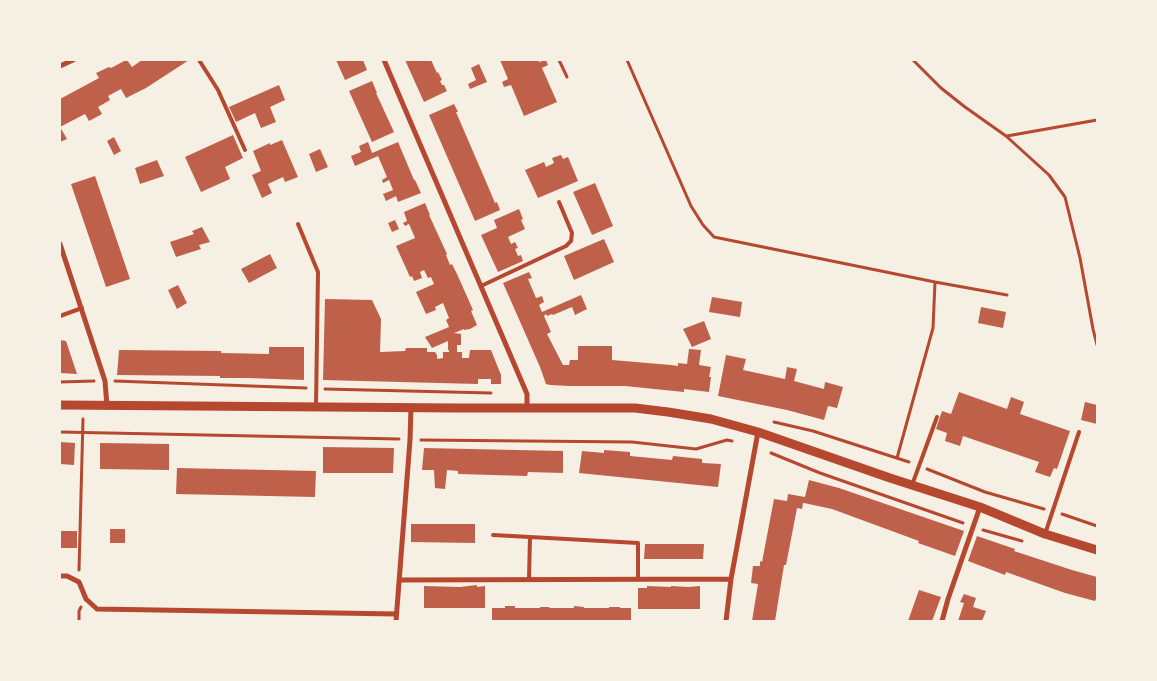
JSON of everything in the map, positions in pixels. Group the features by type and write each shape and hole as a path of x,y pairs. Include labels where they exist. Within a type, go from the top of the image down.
{"street":[{"path":"60,66 73,60"},
{"path":"384,60 527,394 528,408"},
{"path":"60,244 105,381 107,406"},
{"path":"60,405 635,408 668,412 711,419 758,432 980,507 1045,534 1097,550"},
{"path":"396,621 411,407"},
{"path":"726,621 731,579 758,432"},
{"path":"942,621 980,507"},
{"path":"60,576 68,576 79,582 86,599 97,609 396,614"},
{"path":"400,580 731,579"}],"lane":[{"path":"199,60 218,90 245,150"},
{"path":"481,286 566,246 571,241 572,234 559,202"},
{"path":"298,224 318,272 316,406"},
{"path":"60,316 82,308"},
{"path":"912,485 936,417"},
{"path":"1045,534 1078,432"},
{"path":"493,535 638,543 638,579"},
{"path":"529,579 530,537"}],"path":[{"path":"558,60 567,78"},
{"path":"627,60 691,206 702,225 714,237 1007,295"},
{"path":"913,60 941,88 1006,136 1049,174 1065,197 1080,258 1097,345"},
{"path":"1006,136 1097,120"},
{"path":"897,458 933,328 935,282"},
{"path":"79,582 84,432 83,406"},
{"path":"60,432 410,440 632,442 696,450 727,440 754,446 820,473 973,527 1027,542"}],"building":[{"path":"126,60 132,67 142,60 189,60 146,88 126,98 121,89 108,96 110,100 98,107 102,114 89,121 85,114 60,127 60,99 99,78 96,73"},
{"path":"336,60 363,60 367,70 345,80"},
{"path":"405,60 431,60 442,80 440,81 442,85 444,85 447,91 424,102"},
{"path":"500,60 539,60 539,62 546,60 548,65 542,68 557,102 524,116 511,85 504,87 502,82 508,79"},
{"path":"479,64 487,82 470,89 468,84 476,80 471,68"},
{"path":"372,81 394,132 372,142 349,91"},
{"path":"279,85 285,100 270,107 276,122 261,128 255,113 236,122 229,107"},
{"path":"454,104 495,203 497,202 500,210 475,221 429,115"},
{"path":"60,127 67,139 60,142"},
{"path":"233,135 243,158 225,167 230,179 201,192 185,157"},
{"path":"114,137 121,151 114,155 107,141"},
{"path":"282,140 298,177 285,182 283,177 268,184 272,193 262,198 252,175 261,171 253,151"},
{"path":"368,142 372,153 398,142 421,193 398,202 396,196 386,201 383,194 393,190 389,180 383,183 382,180 387,177 378,156 355,166 351,156 361,152 359,146"},
{"path":"320,149 328,167 316,172 309,154"},
{"path":"561,155 563,159 568,157 578,181 538,198 525,170 544,162 546,167 554,163 552,158"},
{"path":"157,160 164,176 140,184 135,168"},
{"path":"95,176 130,279 106,287 71,184"},
{"path":"595,183 613,226 592,235 573,192"},
{"path":"425,203 450,265 452,264 473,310 471,311 477,325 454,333 461,334 461,345 457,345 457,352 462,352 462,358 469,358 470,350 491,350 501,375 501,384 491,384 491,379 478,379 478,384 323,380 325,299 372,300 381,319 380,352 405,351 406,348 427,348 427,352 435,352 437,359 443,358 443,352 449,352 448,341 432,348 425,337 449,327 446,320 449,318 443,303 435,307 436,310 426,314 416,292 434,284 431,277 428,278 424,270 420,272 422,278 414,281 412,276 410,277 396,246 415,238 409,224 405,226 403,223 407,221 404,212"},
{"path":"519,209 525,229 508,237 511,244 515,242 518,248 515,249 518,256 521,255 523,261 498,272 481,235 497,228 494,220"},
{"path":"395,220 399,229 392,232 388,223"},
{"path":"202,227 210,242 199,245 201,249 176,257 170,242 194,234 192,231"},
{"path":"604,239 614,262 574,280 564,256"},
{"path":"270,254 277,268 249,283 241,269"},
{"path":"529,272 532,278 528,279 536,298 542,296 544,302 539,305 542,312 581,295 587,309 575,315 572,307 553,315 547,316 546,314 544,316 551,332 547,334 563,365 569,365 570,360 578,360 578,346 612,346 612,360 678,366 678,363 687,364 689,349 701,350 699,365 711,367 709,392 684,389 684,392 625,386 546,384 503,283"},
{"path":"178,285 187,303 177,309 168,290"},
{"path":"712,297 742,302 740,317 709,312"},
{"path":"981,307 1006,312 1003,328 978,323"},
{"path":"704,321 711,339 692,347 683,329"},
{"path":"60,340 66,341 77,374 60,373"},
{"path":"269,347 304,347 304,380 220,378 220,376 117,375 119,350 221,351 221,353 269,354"},
{"path":"726,355 746,359 743,370 785,379 787,367 797,369 794,381 824,389 825,382 843,387 837,408 828,406 824,420 787,410 718,396"},
{"path":"959,392 1007,409 1011,397 1024,402 1020,414 1070,431 1057,469 1054,468 1050,477 1035,472 1039,462 963,436 960,446 945,441 947,433 936,429 942,411 951,414"},
{"path":"1085,402 1097,405 1097,424 1081,420"},
{"path":"60,442 75,443 74,465 60,464"},
{"path":"100,443 169,444 169,470 100,469"},
{"path":"323,447 394,448 393,473 323,473"},
{"path":"424,448 563,451 563,473 528,472 527,476 458,474 458,471 447,470 445,489 435,488 434,470 422,470"},
{"path":"604,450 630,452 630,456 672,460 673,456 702,459 703,463 721,464 718,487 579,473 582,451 604,453"},
{"path":"177,468 316,471 315,497 176,494"},
{"path":"809,480 839,488 964,531 955,556 832,509 803,503 802,509 797,508 786,565 784,565 775,621 752,621 758,584 751,583 753,566 760,566 760,561 762,562 774,499 787,501 788,494 805,497"},
{"path":"411,524 475,524 475,543 411,542"},
{"path":"110,529 125,529 125,543 110,543"},
{"path":"60,531 77,531 77,548 60,548"},
{"path":"977,536 1015,549 1014,551 1097,577 1097,599 1095,601 1065,593 1006,572 1005,575 968,561"},
{"path":"645,544 704,544 703,559 644,559"},
{"path":"477,585 477,587 485,586 485,608 424,608 424,586 460,587"},
{"path":"647,586 700,586 700,609 638,609 638,588 647,588"},
{"path":"919,590 941,597 932,621 908,621"},
{"path":"964,594 976,598 973,607 986,611 982,621 958,621 964,603 960,602"},
{"path":"505,606 515,606 515,608 574,608 574,606 584,608 631,608 631,621 492,621 492,608 505,608"}]}
